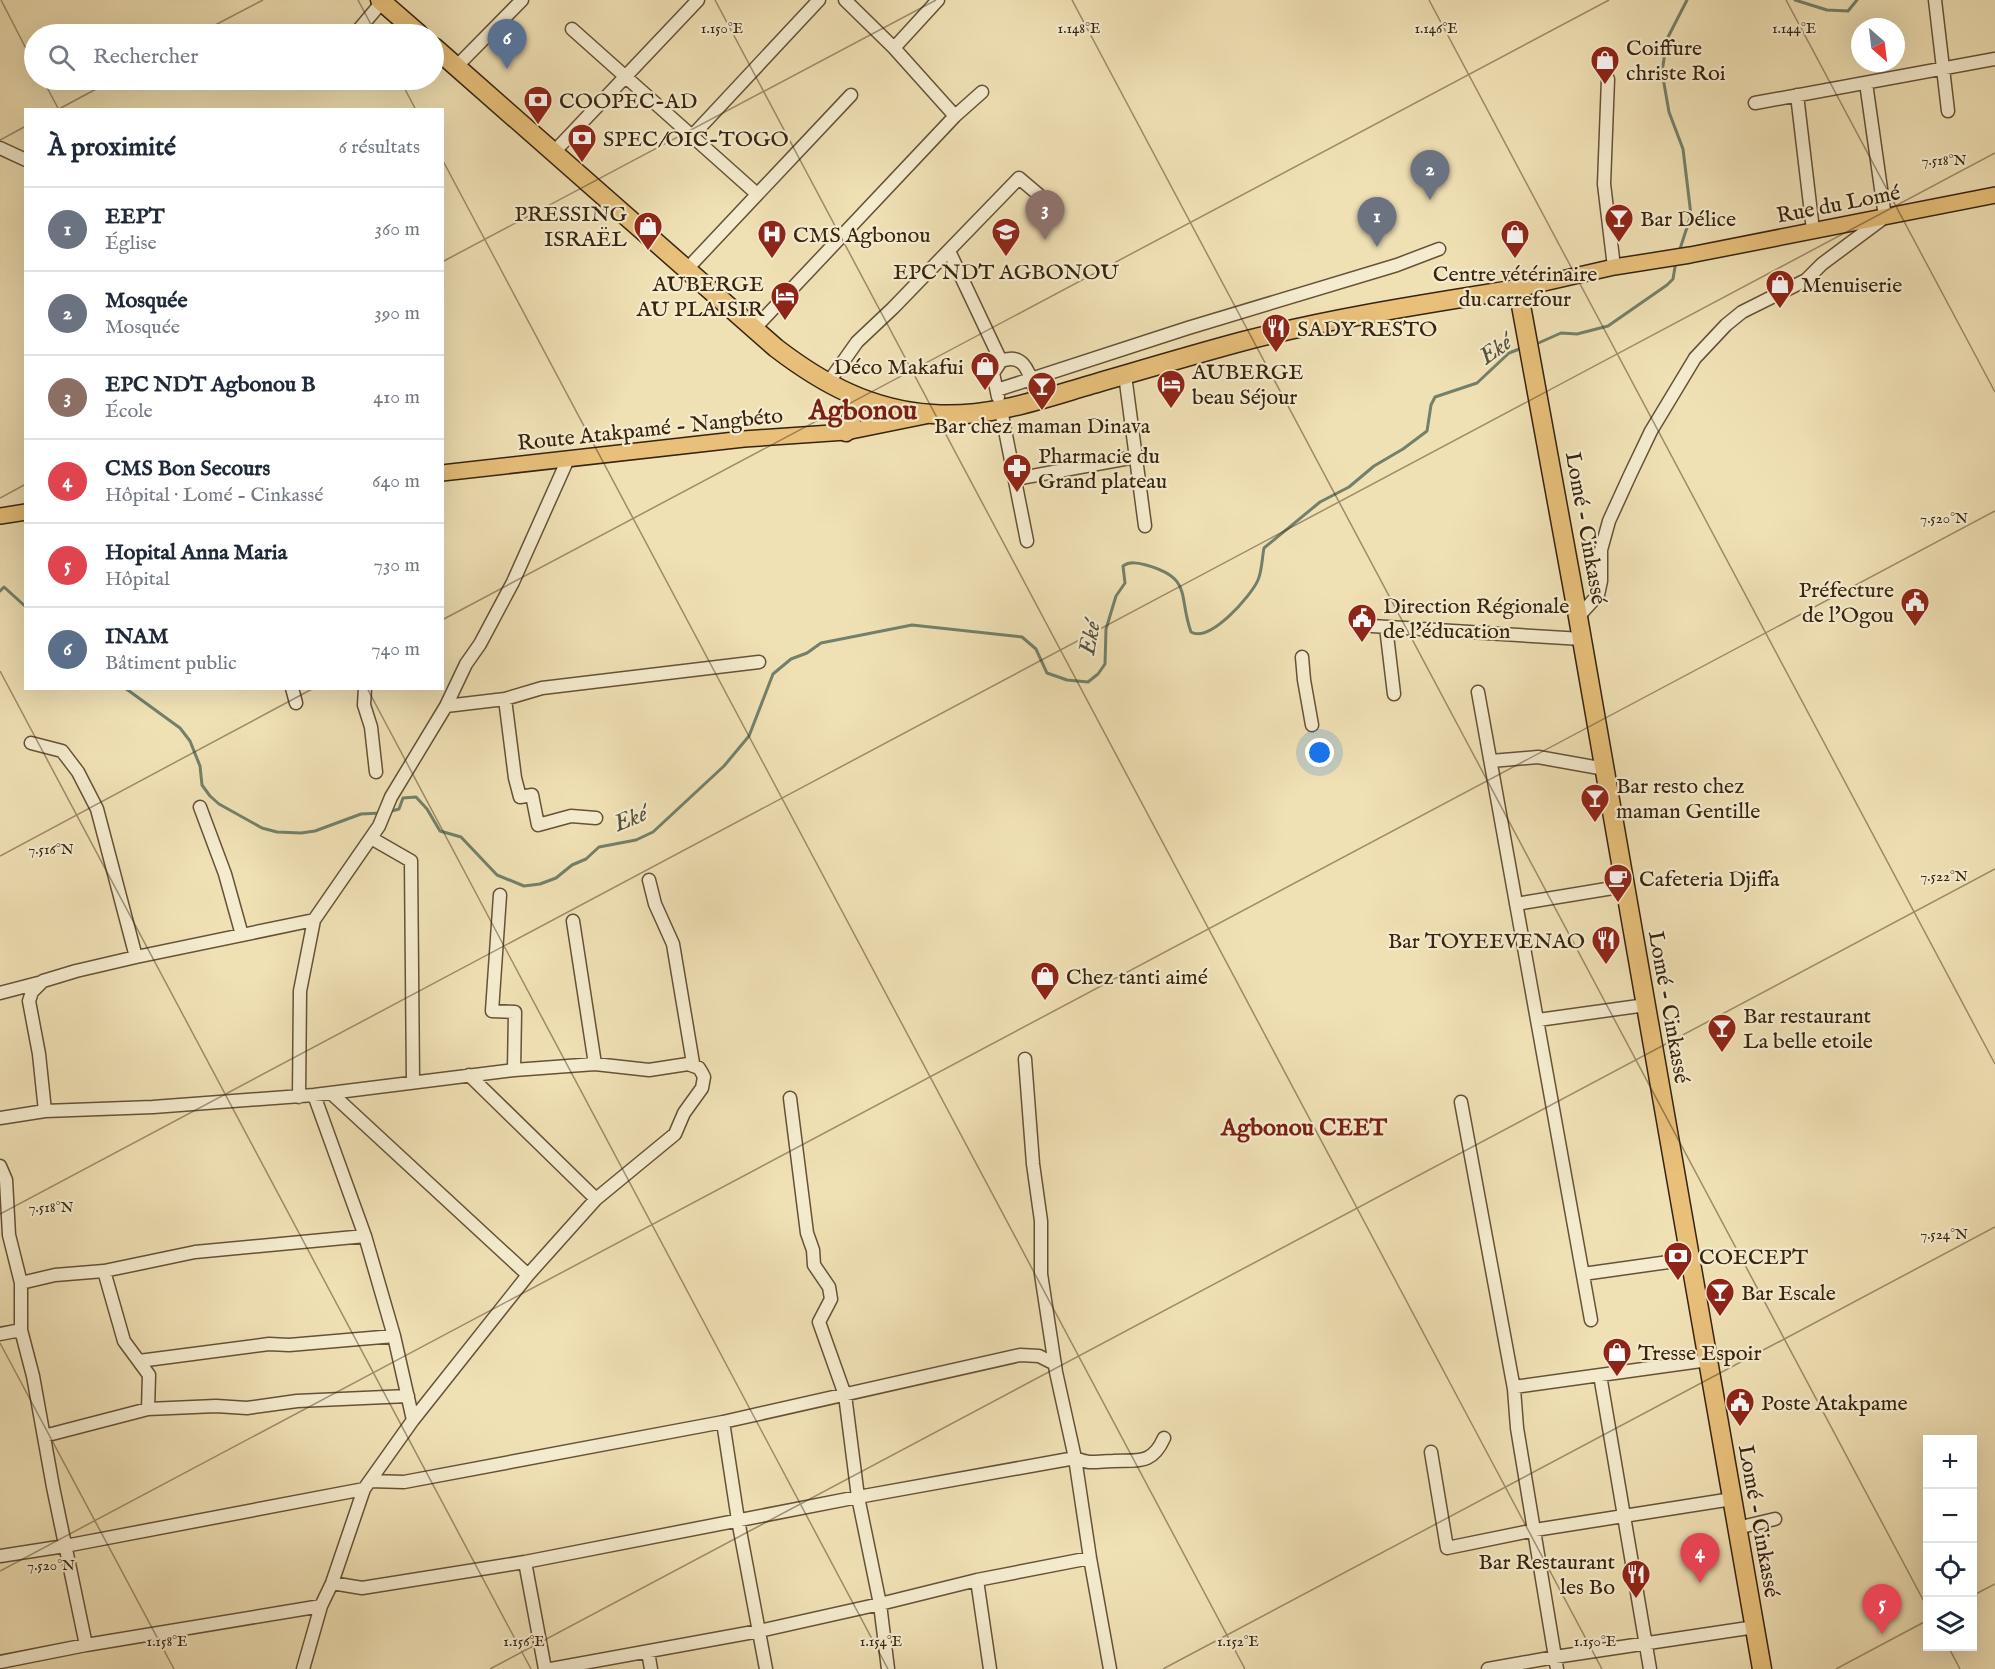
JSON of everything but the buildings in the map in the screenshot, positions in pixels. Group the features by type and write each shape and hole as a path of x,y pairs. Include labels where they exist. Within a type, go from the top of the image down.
{"highway":[{"path":"381,1 407,24"},
{"path":"444,56 754,329 797,364 838,389 896,409 933,414 999,401 1034,387 1058,394"},
{"path":"838,389 849,389 918,406 963,408 999,401 1039,401 1205,351 1284,332 1518,289"},
{"name":"Lomé - Cinkassé","path":"1518,289 1605,769 1762,1669"},
{"path":"838,389 852,417 846,432"}],"main road":[{"name":"Rue du Lomé","path":"1518,289 1614,267 1690,255 1995,195"},
{"name":"Route Atakpamé - Nangbéto","path":"444,473 744,439 846,432 933,414"},
{"path":"0,516 24,512"}],"street":[{"path":"456,67 522,0"},
{"path":"553,153 698,0"},
{"path":"692,136 819,0"},
{"path":"845,0 894,48 955,116"},
{"path":"894,48 939,0"},
{"path":"1935,0 1948,111"},
{"path":"363,24 381,1"},
{"path":"572,29 757,194"},
{"path":"1755,103 1995,59"},
{"path":"1608,79 1604,184 1614,267"},
{"path":"1578,617 1598,595 1601,581 1601,550 1609,521 1651,431 1695,358 1726,325 1742,312 1806,280 1822,264 1885,217 1866,83"},
{"path":"754,329 955,116 982,92"},
{"path":"1797,95 1813,230"},
{"path":"687,269 851,96"},
{"path":"0,148 24,159"},
{"path":"838,389 857,342 1019,178 1039,195 1047,207"},
{"path":"1026,541 993,373 1001,361 1012,357 1020,360 1034,387 1397,265 1438,249"},
{"path":"949,250 1001,361"},
{"path":"1125,375 1145,526"},
{"path":"1015,478 1135,457"},
{"path":"299,1097 300,991 314,920 379,826 391,797 446,706 466,664 480,644 513,582 568,459"},
{"path":"1372,626 1582,639"},
{"path":"1386,627 1394,694"},
{"path":"1302,657 1312,724"},
{"path":"446,706 505,699 542,688 759,662"},
{"path":"293,690 296,703"},
{"path":"365,690 364,705 371,727 376,772"},
{"path":"1479,692 1591,1320"},
{"path":"505,699 515,778 520,796 532,795 538,825 570,816 596,818"},
{"path":"31,743 62,751 78,772 97,809 136,957"},
{"path":"1491,761 1538,757 1605,769"},
{"path":"200,807 225,874 242,935"},
{"path":"371,838 411,861 413,1082"},
{"path":"649,880 657,911 673,944 693,1063"},
{"path":"1516,904 1625,886"},
{"path":"500,895 492,1011 515,1012 513,1070"},
{"path":"0,993 75,971 314,920"},
{"path":"573,921 595,1064"},
{"path":"43,981 32,992 29,1001 39,1054 45,1111"},
{"path":"1538,1020 1646,1005"},
{"path":"1025,1059 1033,1164 1041,1221 1041,1274 1054,1364 1075,1458 1110,1669"},
{"path":"0,1118 45,1111 153,1107 299,1097 513,1070 595,1064 650,1070 688,1064 699,1068 704,1077 702,1088 684,1113 675,1134 596,1199 528,1275 413,1420 367,1485 332,1583 321,1606 303,1669"},
{"path":"469,1075 596,1199"},
{"path":"331,1093 528,1275"},
{"path":"314,1095 365,1236 394,1336 413,1420"},
{"path":"790,1098 807,1233 813,1250 814,1265 829,1287 831,1299 819,1322 845,1395 858,1497 880,1604 888,1669"},
{"path":"1461,1102 1514,1387 1517,1428 1556,1663"},
{"path":"0,1166 6,1180 9,1235 21,1284 21,1330 33,1376 86,1645"},
{"path":"21,1284 55,1275 104,1271 195,1252 365,1236"},
{"path":"1583,1274 1690,1259"},
{"path":"104,1271 124,1341 149,1375 148,1409"},
{"path":"0,1334 21,1330"},
{"path":"139,1361 269,1344 394,1336"},
{"path":"0,1556 65,1546 367,1485 404,1482 723,1422 1020,1355 1039,1356 1054,1364"},
{"path":"1514,1387 1708,1360"},
{"path":"1600,1375 1622,1516 1650,1669"},
{"path":"44,1436 148,1409 216,1406 247,1408 297,1401 408,1396"},
{"path":"723,1422 738,1520 766,1669"},
{"path":"332,1583 362,1588 525,1562 858,1497 1075,1458 1088,1463 1133,1462 1150,1457 1159,1450 1164,1438"},
{"path":"1431,1452 1447,1548 1535,1530 1732,1499"},
{"path":"1737,1528 1775,1519"},
{"path":"551,1669 759,1631 977,1580 1090,1558"},
{"path":"525,1562 545,1669"},
{"path":"977,1580 990,1669"},
{"path":"0,1662 86,1645 321,1606"},
{"path":"1488,1669 1556,1663 1645,1644 1755,1628"},
{"path":"648,1652 651,1669"}],"waterway":[{"name":"Eké","path":"1679,252 1691,215 1683,149 1669,112 1662,72 1667,39 1687,0"},
{"name":"Eké","path":"1795,0 1827,10 1848,11 1857,0"},
{"name":"Eké","path":"1534,345 1561,333 1577,334 1608,326 1667,285 1673,279 1676,261"},
{"name":"Eké","path":"388,812 399,809 403,798 416,797 427,809 440,831 461,837 497,875 524,886 540,884 556,878 572,865 586,859 599,847 636,840 653,832 724,766 749,736 773,674 791,659 807,653 821,643 912,625 1022,637 1036,649 1047,673 1067,680 1088,682 1105,664 1106,629 1116,596 1125,583 1123,566 1131,563 1146,565 1171,576 1181,590 1191,632 1199,634 1219,625 1239,606 1254,587 1260,573 1264,548 1320,502 1349,487 1374,466 1427,431 1431,405 1435,397 1477,383 1509,353 1522,348"},
{"name":"Eké","path":"0,591 4,587 24,605"},
{"name":"Eké","path":"128,690 180,728 190,741 200,766 202,785 210,796 219,804 262,828 277,832 301,833 315,831 361,814 381,813"}],"place":[{"name":"INAM","path":"507,69"},
{"name":"Coiffure christe Roi","path":"1605,86"},
{"name":"COOPEC-AD","path":"538,126"},
{"name":"SPEC/OIC-TOGO","path":"582,164"},
{"name":"Mosquée","path":"1430,200"},
{"name":"EPC NDT Agbonou B","path":"1045,240"},
{"name":"Bar Délice","path":"1619,244"},
{"name":"EEPT","path":"1377,247"},
{"name":"PRESSING ISRAËL","path":"648,252"},
{"name":"EPC NDT AGBONOU","path":"1006,258"},
{"name":"CMS Agbonou","path":"772,260"},
{"name":"Centre vétérinaire du carrefour","path":"1515,260"},
{"name":"Menuiserie","path":"1780,310"},
{"name":"AUBERGE AU PLAISIR","path":"785,322"},
{"name":"SADY RESTO","path":"1276,354"},
{"name":"Déco Makafui","path":"985,392"},
{"name":"AUBERGE beau Séjour","path":"1171,410"},
{"name":"Bar chez maman Dinava","path":"1042,412"},
{"name":"Pharmacie du Grand plateau","path":"1017,494"},
{"name":"Préfecture de l'Ogou","path":"1915,628"},
{"name":"Direction Régionale de l'éducation","path":"1362,644"},
{"name":"Bar resto chez maman Gentille","path":"1595,824"},
{"name":"Cafeteria Djiffa","path":"1618,904"},
{"name":"Bar TOYEEVENAO","path":"1606,966"},
{"name":"Chez tanti aimé","path":"1045,1002"},
{"name":"Bar restaurant La belle etoile","path":"1722,1054"},
{"name":"COECEPT","path":"1678,1282"},
{"name":"Bar Escale","path":"1720,1318"},
{"name":"Tresse Espoir","path":"1617,1378"},
{"name":"Poste Atakpame","path":"1740,1428"},
{"name":"CMS Bon Secours","path":"1700,1583"},
{"name":"Bar Restaurant les Bo","path":"1636,1600"},
{"name":"Hopital Anna Maria","path":"1882,1634"}],"district":[{"name":"Agbonou","path":"863,409"},
{"name":"Agbonou CEET","path":"1304,1127"}]}
